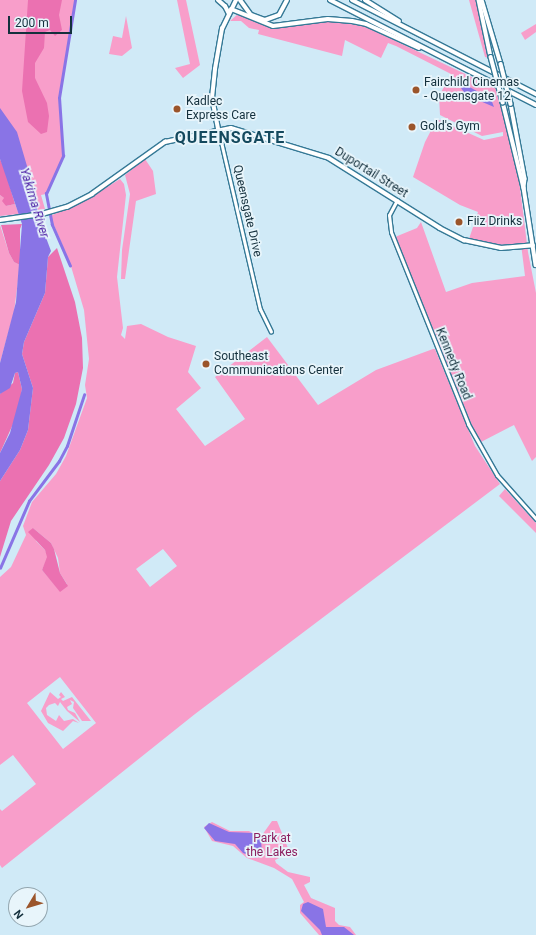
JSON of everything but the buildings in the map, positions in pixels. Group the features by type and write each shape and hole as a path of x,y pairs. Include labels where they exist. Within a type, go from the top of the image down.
{"highway":[{"path":"218,0 225,6 228,14"},
{"path":"240,0 252,15 265,20 279,15 287,0"},
{"path":"330,0 536,105"},
{"path":"352,0 536,94"},
{"path":"365,0 419,34"},
{"path":"231,9 272,26 328,19 359,22 441,57"}],"main road":[{"name":"Queensgate Drive","path":"218,129 213,91 221,34 228,14 236,0"},
{"path":"480,0 491,57 524,188 536,265"},
{"path":"480,0 501,64 511,104 525,179 524,188"},
{"path":"509,125 514,137 518,139"},
{"name":"Duportail Street","path":"0,220 57,210 92,194 165,142 218,129 242,129 325,156 440,228 471,242 501,248 533,245"}],"street":[{"name":"Queensgate Drive","path":"218,129 260,309 271,332"},
{"name":"Kennedy Road","path":"397,200 389,215 391,232 468,424 497,475 536,519"}],"green space":[{"path":"0,0 75,0 59,98 63,156 46,194 41,195 45,209 38,210 0,117"},
{"path":"177,0 186,0 200,65 183,78 175,68 190,64"},
{"path":"469,0 477,0 490,58 485,57"},
{"path":"238,14 272,28 330,21 364,26 497,89 519,180 528,252 536,293 536,457 532,461 514,425 479,443 395,237 417,228 421,222 446,292 472,283 525,276 521,244 496,245 469,239 478,212 460,205 413,177 425,142 437,119 484,140 503,136 503,132 482,136 440,115 439,96 451,74 396,46 388,43 381,58 345,40 342,56 258,34 259,30 249,28 241,21 230,21"},
{"path":"126,16 132,48 122,56 109,54 113,36 122,38"},
{"path":"536,24 536,32 525,40 521,33"},
{"path":"145,159 153,171 156,194 136,201 125,279 121,279 122,250 130,194 125,175"},
{"path":"120,179 124,184 126,195 117,277 123,328 121,335 125,339 127,326 141,324 168,337 196,346 188,372 201,388 176,409 205,446 245,419 215,377 267,337 318,405 376,370 435,349 475,446 500,484 195,714 2,868 0,865 0,809 2,811 36,784 13,755 0,765 0,577 11,567 26,535 23,526 32,502 56,474 66,456 87,398 85,385 89,359 84,310 70,263 50,216 88,199","holes":["33,528 51,543 58,558 60,573 67,584 60,591 42,570 48,557 45,550 36,541","163,549 177,566 150,587 136,569","60,677 96,723 63,749 27,703"]},
{"path":"0,195 4,198 6,206 15,204 19,214 0,216"},
{"path":"0,225 9,253 14,262 20,265 14,312 0,363"},
{"path":"505,489 536,523 536,533 499,496"},
{"path":"50,692 58,699 61,697 59,695 61,692 65,697 61,699 63,701 72,697 91,721 82,721 73,708 74,702 70,700 72,704 67,707 68,710 75,713 80,722 67,711 60,702 58,706 55,703 46,708 47,715 56,721 59,715 64,721 73,719 79,723 73,721 63,731 48,723 41,711"},
{"name":"Park at the Lakes","path":"272,821 277,821 290,853 275,860 276,863 288,872 310,877 310,882 304,885 311,898 335,908 335,921 339,925 350,927 356,935 319,935 300,913 300,905 304,902 292,879 274,868 247,858 233,846 212,841 204,827 212,822 230,831 249,831 260,838"}],"shaded area":[{"path":"28,0 62,0 59,15 62,30 55,36 50,30 45,32 44,48 35,63 35,78 47,103 49,116 47,132 41,134 28,122 22,91"},
{"path":"0,159 5,170 15,204 6,206 2,201 4,198 0,195"},
{"path":"22,224 20,229 20,265 14,262 9,253 1,225"},
{"path":"57,248 75,302 82,338 83,368 76,404 64,438 49,465 11,521 0,557 0,481 20,450 28,430 33,388 22,354 24,342 45,293 48,257"},
{"path":"18,372 22,389 18,413 0,453 0,394 13,383 15,373"},
{"path":"33,528 51,543 54,549 60,573 68,586 60,592 42,570 47,557 45,550 28,532"}],"water":[{"path":"466,85 491,99 494,107 466,95 461,88"},
{"name":"Yakima River","path":"0,108 17,132 32,183 39,219 51,251 48,257 45,293 24,342 22,354 33,388 28,430 20,450 0,481 0,453 10,433 22,389 18,372 15,373 10,388 0,394 0,363 16,302 22,224 0,159"},
{"path":"209,823 229,832 253,833 261,839 262,854 256,858 243,853 235,844 215,841 204,828"},
{"path":"308,902 323,909 326,927 344,927 354,935 322,935 320,930 301,911 303,904"}],"waterway":[{"name":"Yakima River","path":"70,266 52,225 46,194 63,156 59,98 75,0"},
{"path":"0,568 29,501 59,461 67,446 84,395"}],"place":[{"name":"Fairchild Cinemas - Queensgate 12","path":"416,90"},
{"name":"Kadlec Express Care","path":"177,109"},
{"name":"Gold's Gym","path":"412,127"},
{"name":"Fiiz Drinks","path":"459,222"},
{"name":"Southeast Communications Center","path":"206,364"}],"district":[{"name":"QUEENSGATE","path":"230,138"}]}
